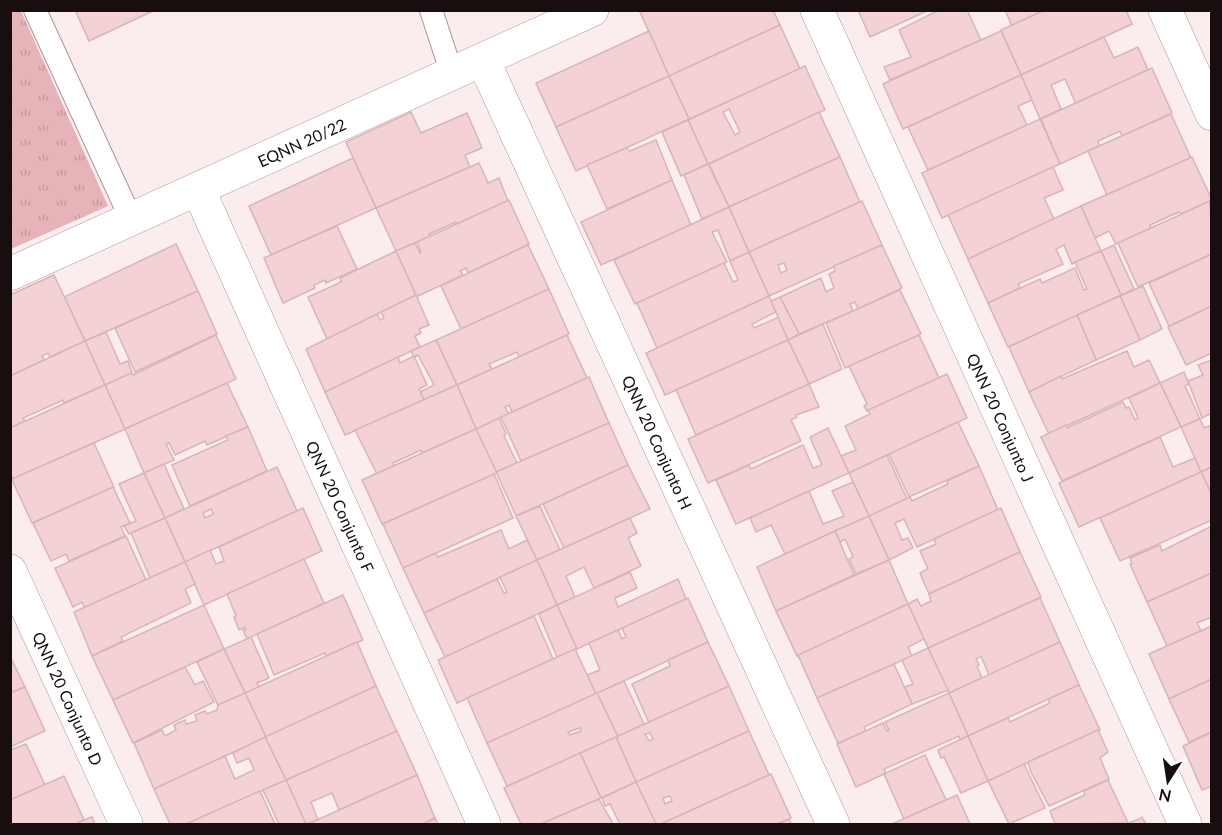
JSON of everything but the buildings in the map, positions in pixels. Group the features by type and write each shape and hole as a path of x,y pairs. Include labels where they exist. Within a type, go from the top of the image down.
{"street":[{"name":"EQNN 20/22","path":"10,274 592,10"},
{"name":"QNN 20 Conjunto J","path":"817,10 1185,825"},
{"path":"1165,10 1212,114"},
{"name":"QNN 20 Conjunto H","path":"483,60 833,825"},
{"name":"QNN 20 Conjunto F","path":"198,189 484,825"},
{"name":"QNN 20 Conjunto D","path":"10,571 126,825"}],"lane":[{"path":"34,10 131,219"},
{"path":"431,10 453,74"}],"green space":[{"path":"10,11 21,11 108,206 11,249"}]}
